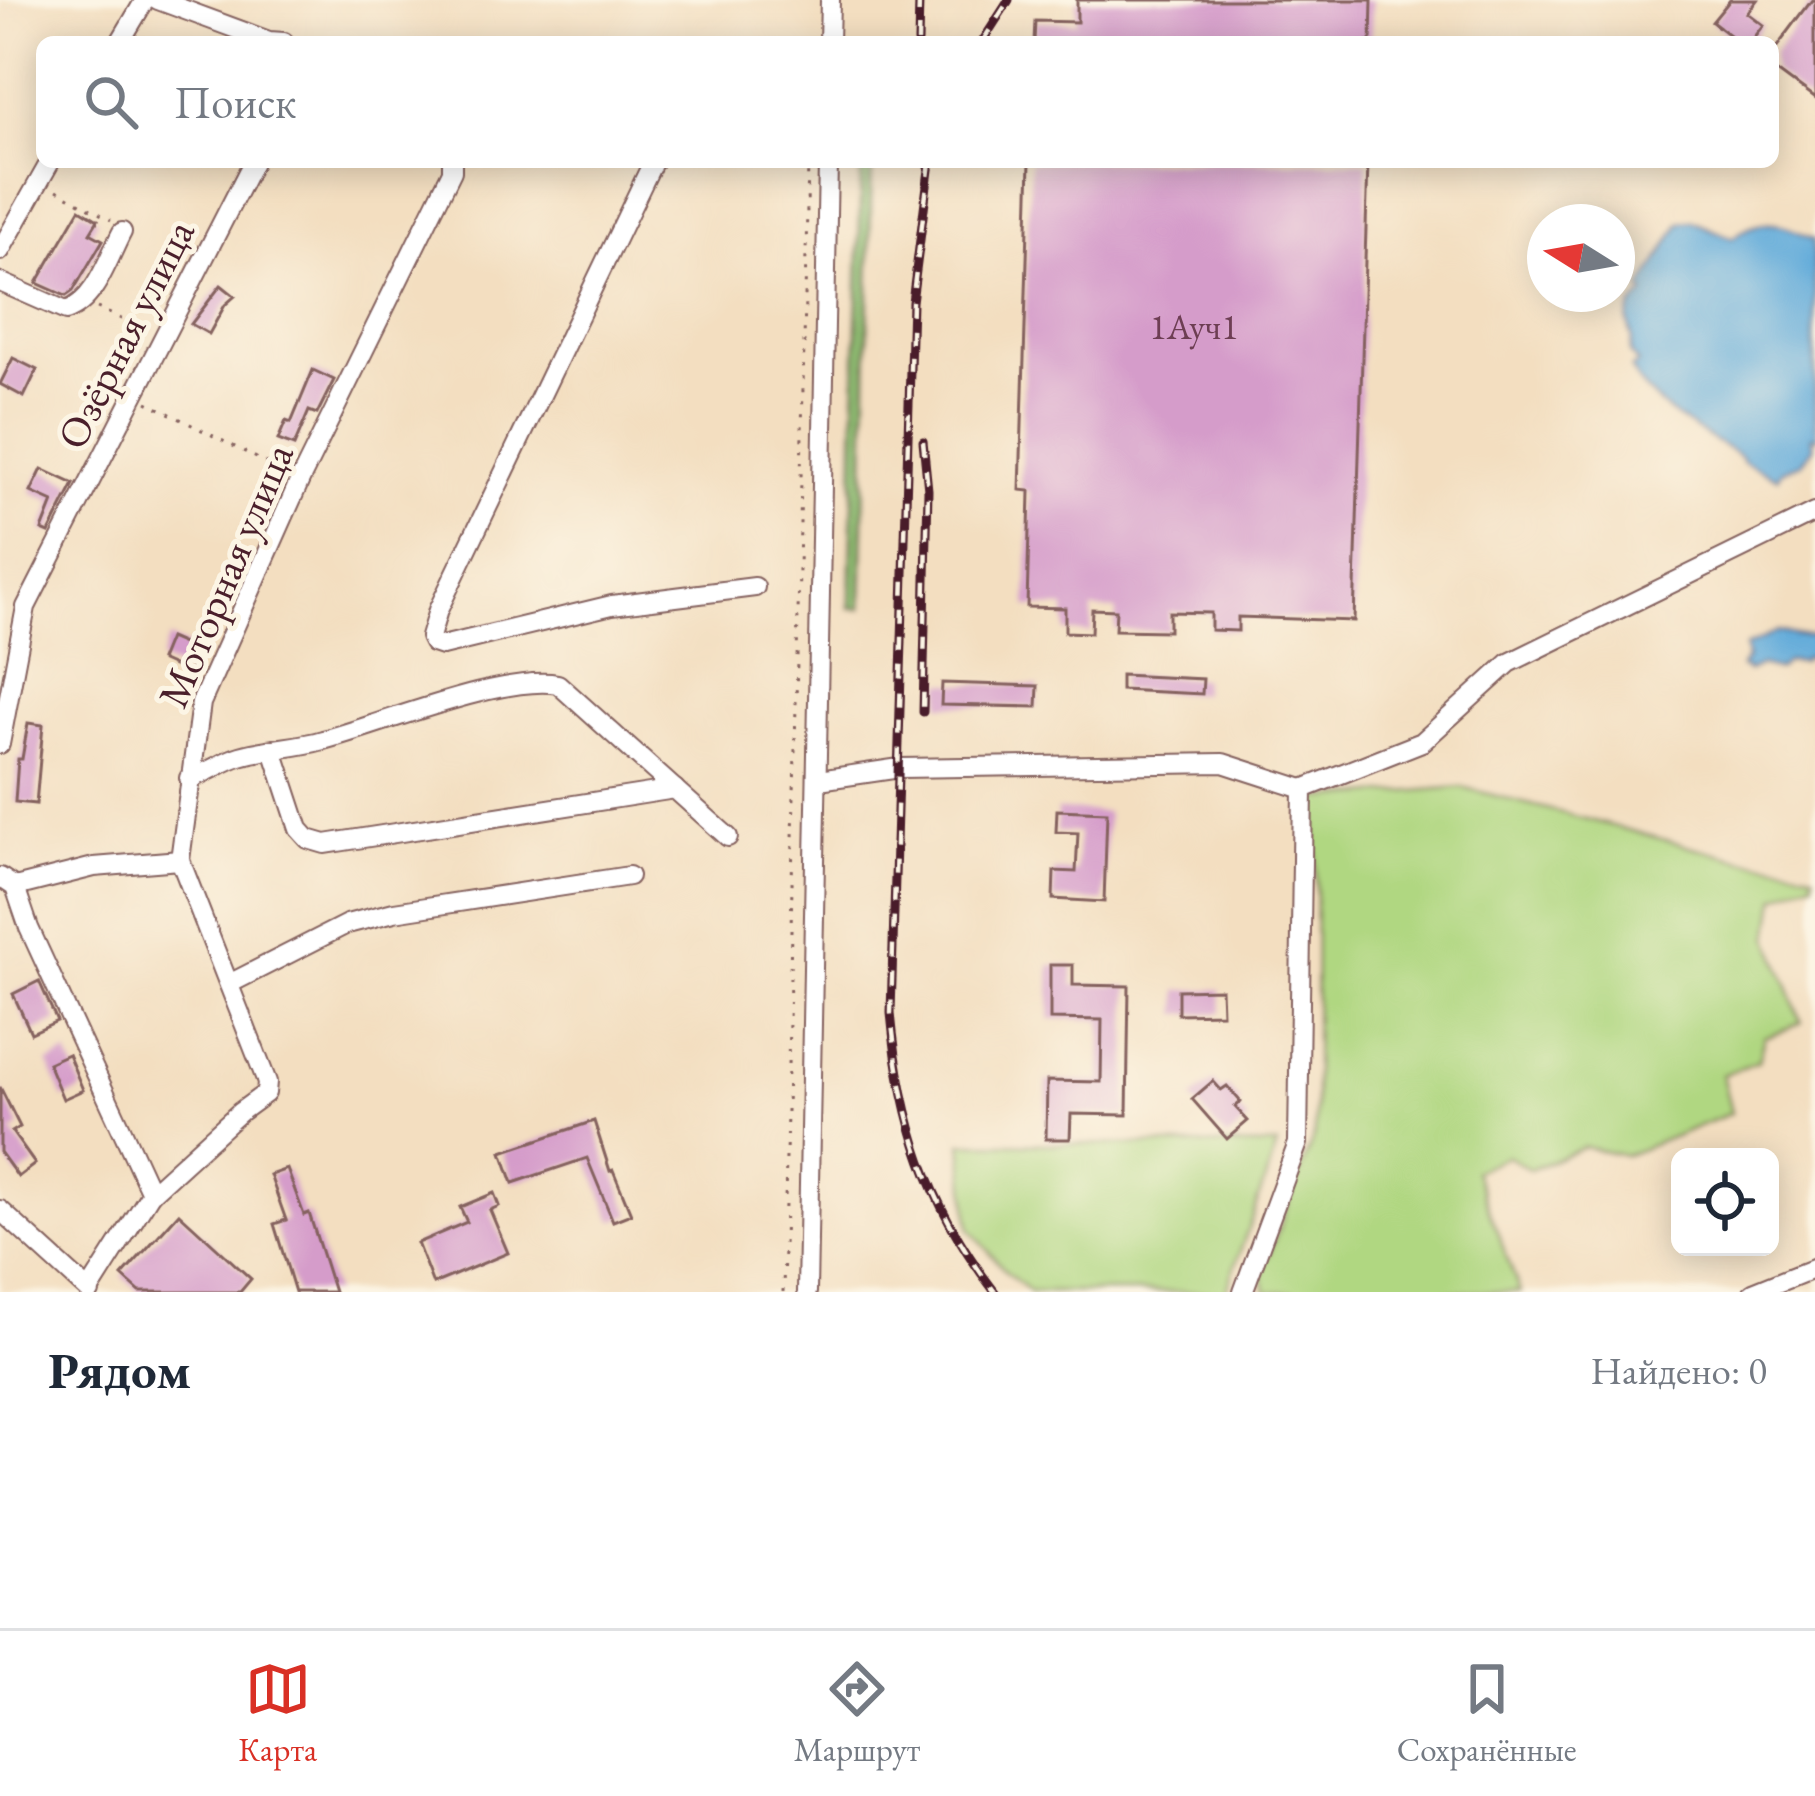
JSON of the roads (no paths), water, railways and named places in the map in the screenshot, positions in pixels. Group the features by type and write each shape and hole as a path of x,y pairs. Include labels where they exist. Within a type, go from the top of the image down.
{"street":[{"path":"124,36 145,0"},
{"path":"158,0 255,36"},
{"path":"829,36 830,0"},
{"path":"0,251 47,168"},
{"name":"Озёрная улица","path":"0,743 26,607 251,168"},
{"name":"Моторная улица","path":"151,1193 266,1093 267,1082 180,860 201,703 301,480 452,168"},
{"path":"650,168 438,610 430,637 433,644 442,646 612,605 755,587"},
{"path":"807,1292 828,168"},
{"path":"0,283 66,310 77,307 87,298 122,232"},
{"path":"819,780 900,768 1223,763 1304,789 1422,742 1509,663 1815,513"},
{"path":"189,778 207,774 236,757 318,742 506,686 542,681 558,684 728,837"},
{"path":"273,750 299,829 308,839 325,844 675,789"},
{"path":"1243,1292 1298,1143 1304,789"},
{"path":"0,1210 90,1292 151,1193 7,882 94,867 180,860"},
{"path":"229,985 347,924 394,912 628,875"},
{"path":"1753,1292 1815,1267"}],"water":[{"path":"1693,221 1732,238 1763,224 1815,237 1815,438 1809,438 1811,448 1799,464 1782,470 1777,478 1743,462 1665,409 1631,369 1638,364 1630,353 1631,312 1635,312 1635,304 1645,293 1641,290 1681,222"},
{"path":"1778,631 1815,639 1815,662 1788,663 1780,670 1741,667 1747,658 1745,647"}],"railway":[{"path":"918,36 919,0"},
{"path":"986,36 1009,0"},
{"path":"929,168 912,302 891,1013 902,1090 922,1161 952,1227 995,1292"},
{"path":"923,441 928,490 923,712"}]}
